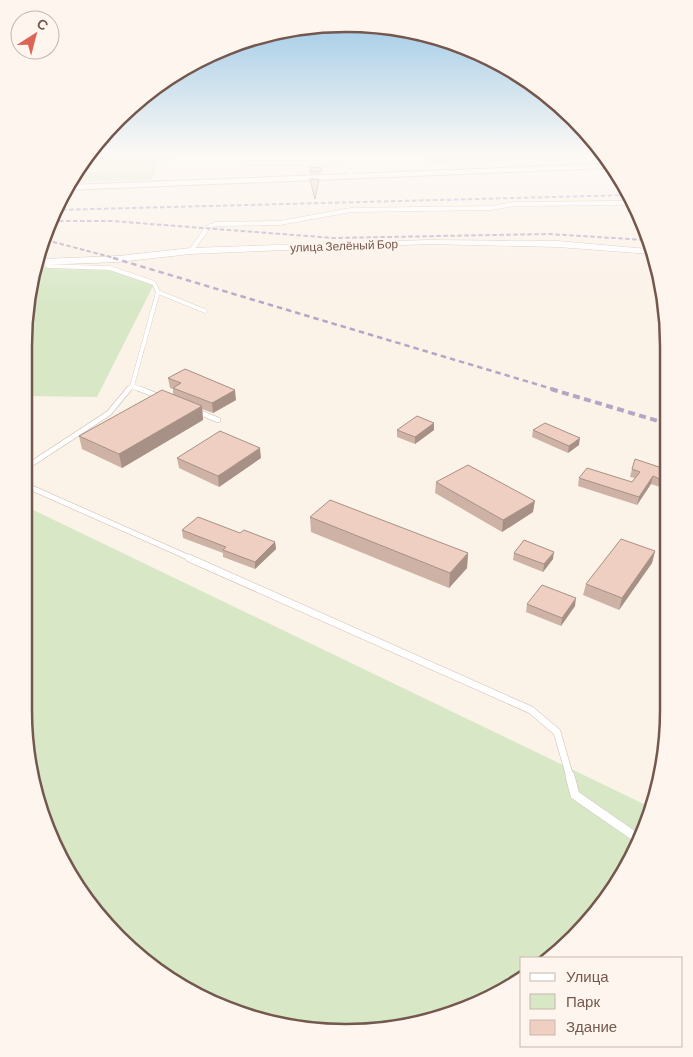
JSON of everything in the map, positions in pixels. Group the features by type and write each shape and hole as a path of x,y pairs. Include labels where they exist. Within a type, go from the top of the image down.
{"street":[{"name":"улица Зелёный Бор","path":"191,251 210,226 280,223 351,210 491,208 506,205"},
{"name":"улица Зелёный Бор","path":"44,262 115,260 191,251 437,242 558,244 646,252"}],"lane":[{"path":"33,463 109,413 132,386 158,292 154,282 110,268 48,266 44,262"},
{"path":"158,292 205,311"},
{"path":"132,386 166,400"},
{"path":"192,410 218,420"},
{"path":"33,489 531,710 557,732 575,794 634,837"}],"green space":[{"path":"43,267 109,269 154,284 97,397 33,396 33,326"},
{"path":"33,510 646,805 637,831 608,885 583,918 554,947 542,957 520,957 520,973 467,1001 428,1014 408,1018 387,1022 346,1025 306,1022 285,1018 265,1014 226,1001 172,972 124,933 97,902 75,868 56,831 43,792 33,731"}],"building":[{"path":"185,369 235,390 212,403 173,388 181,383 168,378"},
{"path":"162,390 202,406 119,454 79,436"},
{"path":"417,416 434,423 415,437 397,430"},
{"path":"545,423 580,438 569,446 533,430"},
{"path":"220,431 260,448 218,476 177,458"},
{"path":"635,459 660,467 660,479 653,476 639,497 579,478 587,468 632,482 640,472 632,469"},
{"path":"468,465 535,501 503,520 436,482"},
{"path":"330,500 468,553 450,573 310,517"},
{"path":"198,517 240,533 244,530 275,542 255,562 223,550 226,547 182,530"},
{"path":"621,539 655,551 622,598 586,584"},
{"path":"524,540 554,552 544,564 514,553"},
{"path":"542,585 576,598 562,618 527,604"}],"railway":[{"path":"64,210 234,205"},
{"path":"58,221 112,221 333,238 549,234 642,240"},
{"path":"51,241 118,259"},
{"path":"113,258 556,390"},
{"path":"551,389 660,422"}]}
